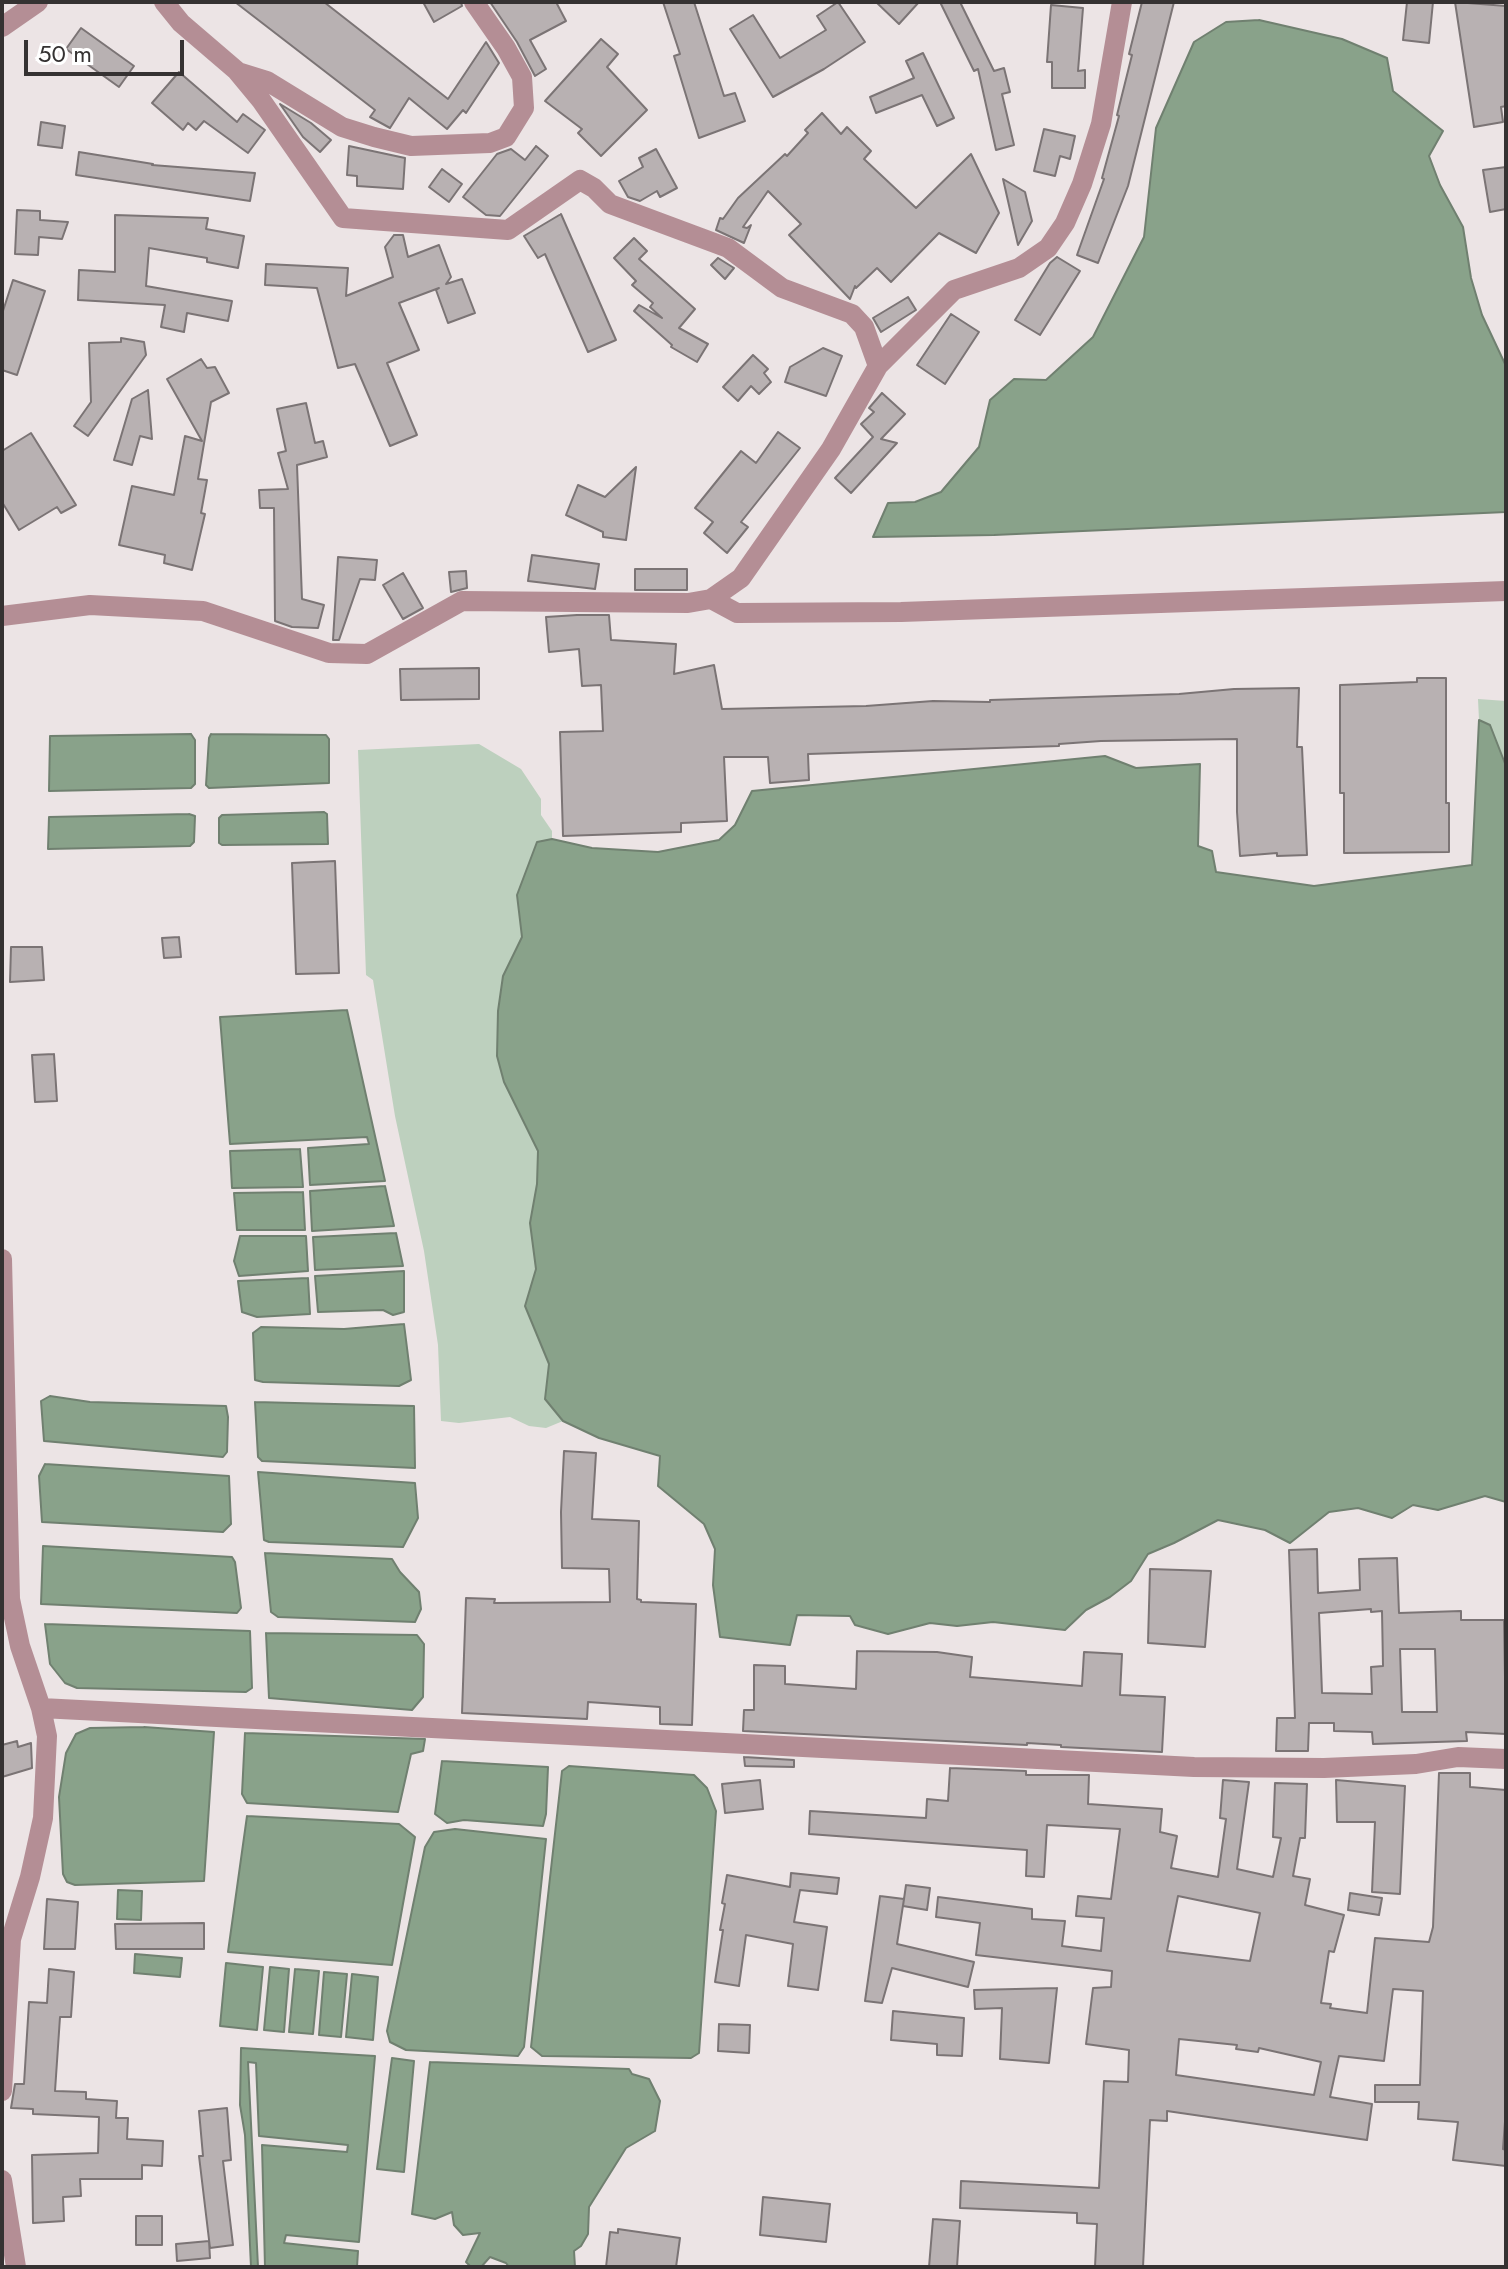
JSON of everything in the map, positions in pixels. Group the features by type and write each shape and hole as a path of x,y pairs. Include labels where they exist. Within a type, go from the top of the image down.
{"street":[{"path":"2,27 38,2"},
{"path":"164,2 181,23 237,71 270,112 343,218 508,230 580,180 594,188 610,204 728,248 782,288 852,314 864,327 878,366"},
{"path":"237,71 267,81 342,127 374,137 411,146 490,143 506,137 524,108 522,77 474,2"},
{"path":"2,616 90,605 203,611 329,653 367,654 462,601 688,603 711,599 741,578 831,449 878,366 954,290 1019,268 1048,248 1065,223 1082,184 1101,124 1122,2"},
{"path":"711,599 737,613 901,612 1506,591"},
{"path":"2,1259 10,1599 20,1646 47,1736 43,1818 30,1877 11,1939 2,2091"},
{"path":"41,1708 1194,1767 1324,1768 1416,1764 1458,1757 1506,1759"},
{"path":"2,2180 16,2267"}],"shaded area":[{"path":"1259,20 1342,39 1387,58 1393,91 1443,131 1429,156 1440,185 1463,227 1471,278 1482,315 1506,366 1506,512 994,535 873,537 888,503 915,502 941,492 979,447 990,400 1014,379 1046,380 1093,337 1144,237 1156,128 1194,42 1226,22"},
{"path":"1478,699 1506,701 1506,766 1490,725 1479,720"},
{"path":"1479,720 1490,725 1506,766 1506,1502 1485,1496 1438,1510 1413,1505 1392,1518 1358,1508 1329,1512 1290,1543 1265,1530 1218,1520 1148,1554 1131,1581 1086,1610 1065,1630 993,1622 957,1626 930,1623 888,1634 855,1625 850,1616 797,1615 790,1645 720,1637 713,1585 715,1549 704,1524 658,1486 660,1456 599,1438 563,1421 545,1399 549,1364 525,1306 536,1269 530,1223 537,1184 538,1151 504,1082 497,1056 503,976 522,937 517,895 537,842 552,839 592,848 658,852 719,840 735,825 752,791 1105,756 1136,768 1200,764 1198,846 1212,851 1216,872 1314,886 1472,865"},
{"path":"191,734 195,740 195,784 191,788 49,791 50,736"},
{"path":"211,734 326,735 329,739 329,783 209,788 206,785"},
{"path":"479,744 521,769 541,799 541,815 552,831 552,839 537,843 517,895 522,937 503,976 497,1056 504,1082 538,1151 537,1184 530,1223 536,1269 525,1306 549,1364 545,1399 563,1421 546,1428 529,1426 510,1417 459,1423 441,1421 438,1345 424,1251 395,1116 373,980 366,975 358,750"},
{"path":"327,814 328,844 219,843 219,818 222,815"},
{"path":"195,816 194,842 190,846 48,849 49,817"},
{"path":"347,1010 385,1181 310,1185 308,1148 369,1144 367,1137 230,1144 220,1017"},
{"path":"300,1149 303,1187 232,1188 230,1151"},
{"path":"385,1186 394,1226 312,1231 310,1191"},
{"path":"303,1192 305,1230 237,1230 234,1193"},
{"path":"396,1233 403,1266 315,1270 313,1237"},
{"path":"240,1236 306,1236 308,1271 239,1276 234,1261"},
{"path":"404,1271 404,1312 393,1315 383,1310 318,1312 315,1276"},
{"path":"308,1278 310,1314 257,1317 242,1312 238,1281"},
{"path":"404,1324 411,1380 399,1386 255,1380 253,1333 261,1327 344,1329"},
{"path":"50,1396 90,1402 226,1406 227,1452 223,1457 44,1441 41,1401"},
{"path":"255,1402 414,1406 415,1468 262,1461 258,1457"},
{"path":"45,1464 229,1476 231,1524 223,1532 42,1522 39,1476"},
{"path":"258,1472 415,1483 418,1518 403,1547 269,1542 264,1540"},
{"path":"43,1546 232,1557 241,1608 237,1613 41,1604"},
{"path":"265,1553 392,1559 419,1592 421,1609 415,1622 278,1617 271,1612"},
{"path":"45,1624 250,1631 252,1688 246,1692 77,1688 65,1683 50,1664"},
{"path":"266,1633 417,1635 424,1644 423,1697 412,1710 269,1698"},
{"path":"144,1727 214,1732 204,1881 75,1885 67,1882 63,1874 59,1797 66,1753 76,1734 90,1728"},
{"path":"245,1733 425,1739 423,1751 411,1754 398,1812 247,1803 242,1794"},
{"path":"442,1761 548,1767 543,1826 464,1820 447,1823 435,1814"},
{"path":"569,1766 694,1775 707,1788 716,1811 699,2053 691,2058 542,2056 531,2047 562,1771"},
{"path":"247,1816 399,1824 415,1837 392,1965 228,1952"},
{"path":"455,1829 546,1839 524,2047 518,2056 406,2050 390,2042 387,2031 425,1847 434,1832"},
{"path":"118,1890 142,1891 141,1920 117,1919"},
{"path":"135,1954 182,1958 180,1977 134,1973"},
{"path":"226,1963 263,1967 257,2030 220,2026"},
{"path":"270,1967 289,1969 284,2032 264,2030"},
{"path":"295,1969 319,1971 313,2034 289,2032"},
{"path":"324,1972 347,1974 341,2037 319,2035"},
{"path":"352,1974 378,1977 373,2040 346,2037"},
{"path":"241,2048 375,2056 359,2242 286,2235 284,2243 358,2251 357,2267 265,2267 262,2145 347,2152 348,2145 259,2136 256,2063 248,2062 258,2267 251,2267 245,2135 240,2105"},
{"path":"392,2058 414,2061 404,2172 377,2169"},
{"path":"430,2062 629,2069 632,2074 649,2079 660,2101 655,2131 626,2148 589,2207 588,2234 574,2251 575,2267 509,2267 490,2257 481,2267 471,2267 466,2262 480,2233 463,2235 454,2225 452,2212 435,2219 412,2214"}],"building":[{"path":"235,2 324,2 448,99 486,42 499,63 466,113 463,110 447,129 409,98 390,128 370,117 375,110"},
{"path":"423,2 461,2 462,6 434,22"},
{"path":"490,2 556,2 566,21 530,40 546,69 535,76"},
{"path":"663,2 694,2 724,96 735,93 745,121 699,138 674,56 680,54"},
{"path":"838,2 865,42 773,97 730,29 753,15 780,58 826,30 817,16"},
{"path":"876,2 919,2 899,24"},
{"path":"940,2 960,2 994,71 1004,68 1010,92 1002,94 1014,145 996,150 978,69 974,71"},
{"path":"1142,2 1174,2 1128,186 1098,263 1077,255 1104,179"},
{"path":"1407,2 1433,2 1429,43 1403,40"},
{"path":"1455,2 1506,6 1506,106 1501,107 1503,122 1474,127"},
{"path":"1051,5 1083,8 1078,71 1085,70 1085,88 1052,88 1052,62 1047,62"},
{"path":"81,28 134,66 119,87 66,49"},
{"path":"601,39 618,54 607,67 647,110 601,156 578,133 582,129 545,101"},
{"path":"923,53 954,118 937,126 922,95 876,113 870,97 914,78 906,61"},
{"path":"179,72 237,122 243,114 265,130 248,153 204,121 196,130 188,123 183,130 152,103"},
{"path":"280,104 331,140 320,152 303,137"},
{"path":"822,113 841,134 847,127 871,151 864,159 916,208 971,154 999,213 976,253 939,233 891,282 877,268 855,286 850,299 789,235 801,224 768,191 743,227 751,225 744,243 716,230 720,218 723,219 738,198 785,154 787,156 808,133 805,130"},
{"path":"41,122 65,126 62,148 38,145"},
{"path":"1044,129 1075,136 1070,159 1060,156 1055,176 1034,171"},
{"path":"349,146 405,158 403,189 357,186 357,176 347,175"},
{"path":"536,146 548,156 500,216 486,215 463,197 497,154 511,149 525,160"},
{"path":"656,149 677,188 660,197 657,191 640,201 628,197 619,181 643,167 639,158"},
{"path":"79,152 152,165 255,173 250,201 76,175"},
{"path":"1506,167 1506,209 1490,212 1483,170"},
{"path":"442,169 462,184 449,202 429,187"},
{"path":"1003,179 1025,192 1032,221 1018,245"},
{"path":"17,210 40,211 40,220 68,222 62,239 39,237 38,255 15,254"},
{"path":"561,214 616,340 588,352 545,254 538,258 524,236"},
{"path":"115,215 208,218 206,229 244,236 238,268 207,262 207,258 149,248 146,286 232,301 228,321 187,313 184,332 161,327 165,305 78,300 79,270 115,272"},
{"path":"394,235 403,235 408,257 439,245 451,277 446,284 462,279 475,313 448,323 436,290 439,288 399,303 419,350 387,363 417,435 390,446 355,364 338,368 317,288 265,285 266,264 348,268 346,296 393,277 385,247"},
{"path":"634,238 647,251 639,259 695,309 679,328 708,344 697,362 671,347 634,311 639,305 662,318 650,307 653,303 632,285 636,281 614,258"},
{"path":"1057,257 1080,271 1040,335 1015,320 1050,263"},
{"path":"718,258 734,268 725,279 711,265"},
{"path":"13,280 45,291 17,375 2,370 2,314"},
{"path":"908,297 916,310 881,332 873,318"},
{"path":"951,314 979,332 945,384 917,365"},
{"path":"121,338 144,342 146,355 88,436 74,426 91,402 89,343 121,342"},
{"path":"823,348 842,356 826,396 785,382 790,367"},
{"path":"753,355 768,369 764,373 771,382 759,394 751,386 738,401 723,387"},
{"path":"201,359 207,368 215,367 229,393 211,402 198,479 207,480 201,513 205,514 192,570 164,563 165,555 119,545 132,486 174,495 185,436 202,441 167,379"},
{"path":"148,390 152,439 140,436 132,465 114,460 132,399"},
{"path":"882,393 905,414 881,439 897,443 851,493 835,478 873,437 861,424 874,412 869,408"},
{"path":"306,403 315,443 323,441 327,457 297,465 302,599 324,605 318,628 292,627 275,621 274,508 260,508 259,490 288,489 278,453 286,451 277,409"},
{"path":"778,432 800,448 741,522 748,527 727,553 704,533 713,522 695,508 741,451 756,463"},
{"path":"31,433 76,505 61,513 57,507 19,530 2,502 2,451"},
{"path":"636,467 626,540 603,537 603,532 566,515 578,485 605,497"},
{"path":"532,555 599,564 595,589 528,581"},
{"path":"338,557 377,560 375,580 360,579 339,640 333,640"},
{"path":"635,569 687,569 687,590 635,590"},
{"path":"466,571 467,588 451,592 449,572"},
{"path":"403,573 423,608 403,619 383,585"},
{"path":"609,615 611,640 676,644 674,674 714,665 722,709 866,706 933,701 990,702 1299,688 1297,747 1302,747 1307,855 1277,856 1277,853 1240,856 1237,739 1101,741 1059,746 808,754 809,780 770,783 768,757 724,757 727,821 681,823 681,832 563,836 560,732 603,731 601,685 582,686 579,649 549,652 546,617"},
{"path":"479,668 479,699 401,700 400,669"},
{"path":"1417,678 1446,678 1449,852 1344,853 1344,793 1340,793 1340,685 1417,682"},
{"path":"335,861 339,973 296,974 292,863"},
{"path":"179,937 181,957 164,958 162,938"},
{"path":"11,947 42,947 44,980 10,982"},
{"path":"54,1054 57,1101 35,1102 32,1055"},
{"path":"564,1451 596,1453 592,1519 639,1521 637,1599 641,1602 696,1604 692,1725 660,1724 660,1707 588,1702 587,1719 462,1713 466,1598 495,1599 494,1603 610,1602 609,1569 562,1568"},
{"path":"1317,1549 1318,1593 1360,1590 1359,1559 1397,1558 1399,1613 1461,1611 1461,1620 1504,1620 1506,1734 1466,1732 1467,1741 1373,1744 1372,1732 1334,1731 1334,1723 1309,1723 1308,1751 1276,1751 1277,1718 1295,1718 1289,1550","holes":["1371,1609 1371,1612 1382,1611 1383,1666 1371,1667 1372,1694 1322,1693 1319,1613","1400,1649 1435,1649 1437,1712 1402,1712"]},
{"path":"1150,1569 1211,1571 1205,1647 1148,1643"},
{"path":"857,1651 937,1652 972,1657 970,1677 1082,1686 1084,1652 1122,1654 1120,1695 1165,1697 1162,1752 743,1731 744,1710 754,1710 754,1665 785,1666 785,1684 856,1689"},
{"path":"17,1741 18,1747 31,1743 32,1768 2,1777 2,1745"},
{"path":"744,1757 794,1760 794,1767 745,1766"},
{"path":"950,1768 1026,1771 1026,1775 1089,1775 1088,1804 1162,1809 1160,1832 1177,1836 1171,1868 1218,1877 1226,1819 1220,1818 1223,1780 1249,1782 1237,1869 1273,1877 1281,1838 1273,1837 1275,1783 1307,1784 1305,1838 1300,1838 1293,1876 1310,1879 1305,1905 1344,1915 1334,1952 1329,1951 1321,2003 1331,2004 1330,2008 1367,2013 1375,1938 1429,1942 1433,1927 1439,1773 1470,1773 1470,1787 1506,1790 1506,2108 1503,2149 1506,2150 1506,2166 1453,2160 1458,2122 1418,2119 1419,2102 1375,2102 1375,2085 1420,2085 1423,1991 1393,1989 1384,2061 1339,2056 1330,2097 1372,2104 1367,2140 1167,2111 1167,2121 1150,2120 1143,2267 1095,2267 1097,2224 1077,2223 1077,2213 960,2208 961,2181 1099,2188 1104,2081 1128,2082 1129,2050 1086,2044 1093,1988 1111,1987 1112,1971 976,1955 980,1923 936,1917 938,1897 1032,1909 1032,1919 1065,1921 1062,1946 1101,1951 1104,1918 1076,1916 1078,1896 1111,1899 1120,1829 1047,1825 1044,1877 1026,1876 1027,1850 809,1834 810,1811 926,1818 927,1799 948,1801","holes":["1178,1896 1260,1913 1250,1961 1167,1951","1179,2039 1237,2045 1236,2049 1258,2052 1259,2048 1321,2062 1314,2095 1176,2075"]},
{"path":"760,1780 763,1809 725,1813 722,1784"},
{"path":"1336,1780 1405,1786 1400,1894 1372,1892 1375,1822 1337,1822"},
{"path":"791,1873 839,1878 837,1894 800,1890 794,1922 827,1927 818,1990 788,1986 793,1944 746,1935 739,1986 715,1982 727,1875 790,1887"},
{"path":"906,1885 930,1888 927,1910 903,1906"},
{"path":"1350,1893 1382,1898 1379,1915 1348,1910"},
{"path":"880,1896 904,1899 897,1944 974,1962 968,1987 892,1968 882,2003 865,2001"},
{"path":"47,1899 78,1902 75,1949 44,1949"},
{"path":"204,1923 204,1949 116,1949 115,1924"},
{"path":"49,1969 74,1972 71,2017 60,2017 55,2091 86,2092 86,2099 117,2101 116,2118 128,2118 127,2139 163,2141 162,2166 142,2165 142,2179 80,2179 81,2196 63,2197 64,2221 33,2223 32,2155 98,2153 99,2117 33,2114 33,2109 11,2108 15,2084 24,2084 29,2002 47,2003"},
{"path":"1057,1988 1049,2063 1000,2059 1002,2008 975,2009 974,1990"},
{"path":"893,2011 964,2018 962,2056 937,2055 937,2044 891,2040"},
{"path":"719,2024 750,2025 749,2053 718,2051"},
{"path":"227,2108 231,2160 223,2161 233,2245 210,2248 199,2156 203,2156 199,2111"},
{"path":"763,2197 830,2204 826,2242 760,2235"},
{"path":"136,2216 162,2216 162,2245 136,2245"},
{"path":"933,2219 960,2221 957,2267 929,2267"},
{"path":"618,2229 680,2238 676,2267 606,2267 610,2232 618,2233"},
{"path":"209,2241 210,2258 177,2261 176,2244"}]}
